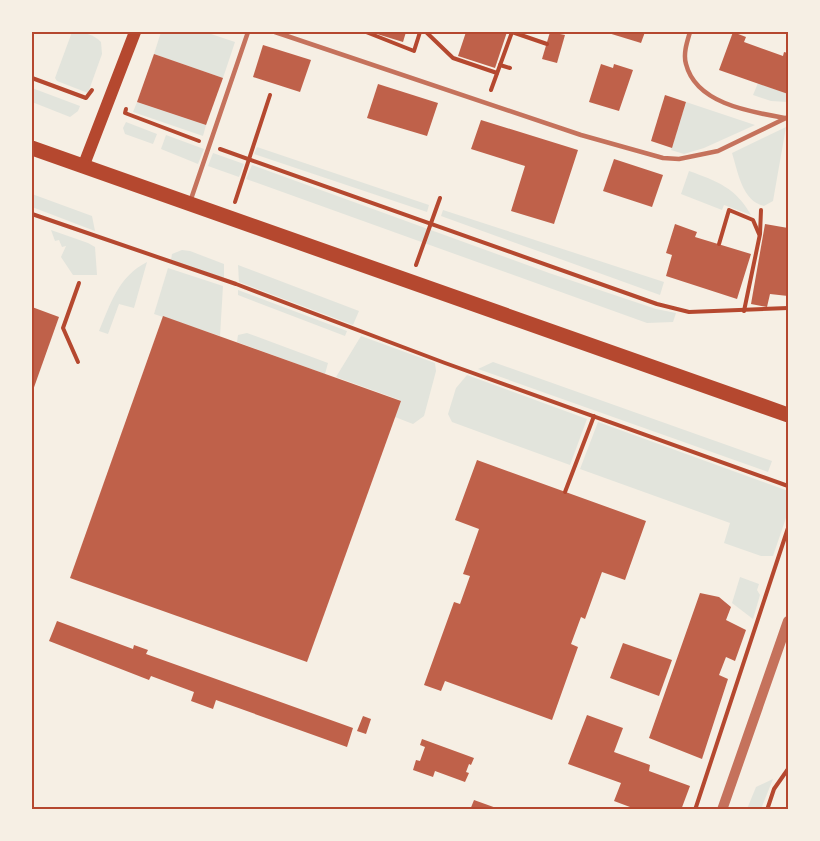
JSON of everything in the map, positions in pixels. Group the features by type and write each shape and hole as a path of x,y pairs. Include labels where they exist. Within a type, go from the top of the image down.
{"main road":[{"path":"83,167 135,32"},
{"path":"32,148 789,415"}],"street":[{"path":"722,810 789,621"}],"lane":[{"path":"190,204 248,32"},
{"path":"275,32 651,156 671,158 698,156 718,151 787,118"},
{"path":"690,32 685,51 685,62 697,84 721,101 738,108 787,118"}],"path":[{"path":"366,32 414,51 420,32"},
{"path":"426,32 453,57 497,73"},
{"path":"487,103 512,32 547,44"},
{"path":"500,65 510,68"},
{"path":"32,78 86,98"},
{"path":"230,218 270,95"},
{"path":"125,113 249,160 657,304 689,312 789,308"},
{"path":"410,282 440,198"},
{"path":"718,244 729,210 753,220 760,234"},
{"path":"744,310 760,234 761,210"},
{"path":"32,214 236,284 445,363 789,486"},
{"path":"78,362 63,328 79,283"},
{"path":"565,492 594,416"},
{"path":"695,810 789,528"},
{"path":"767,810 774,789 789,769"}],"shaded area":[{"path":"72,32 88,34 101,42 102,54 88,93 57,81 55,78"},
{"path":"161,32 205,32 235,42 223,78 154,54"},
{"path":"758,83 788,94 788,102 771,101 753,95"},
{"path":"32,88 80,106 78,111 70,117 32,102"},
{"path":"137,102 206,125 203,136 133,112"},
{"path":"686,102 755,125 704,148 684,154 671,150"},
{"path":"126,122 157,134 153,144 125,134 123,128"},
{"path":"786,127 773,201 764,206 757,203 746,192 732,153"},
{"path":"166,135 204,149 198,164 161,149"},
{"path":"257,147 429,205 427,212 254,154"},
{"path":"213,153 244,164 239,177 208,166"},
{"path":"252,165 549,273 656,309 676,313 673,322 647,323 246,179"},
{"path":"689,171 725,187 739,198 751,215 724,205 722,210 681,194"},
{"path":"32,194 92,216 95,231 32,207"},
{"path":"443,210 664,282 660,295 441,216"},
{"path":"51,230 95,247 97,275 73,275 61,257 66,246 62,247 59,240 55,241"},
{"path":"182,250 224,264 224,278 171,260 172,254"},
{"path":"147,262 134,308 119,304 108,334 99,331 122,283 137,268"},
{"path":"238,265 359,311 353,325 239,282"},
{"path":"168,268 223,286 220,336 154,314"},
{"path":"238,290 347,331 345,336 238,295"},
{"path":"247,333 328,363 325,374 237,342 238,335"},
{"path":"361,336 435,363 436,371 424,416 413,424 395,417 400,400 336,377"},
{"path":"493,362 772,461 768,472 478,369"},
{"path":"467,375 587,419 570,465 452,422 448,414 456,388"},
{"path":"598,422 788,491 788,512 773,556 761,556 724,543 730,523 580,469"},
{"path":"740,577 759,584 757,590 760,595 753,619 732,603"},
{"path":"773,779 761,809 747,809 756,787"}],"building":[{"path":"378,32 406,32 403,42 377,34"},
{"path":"466,32 507,32 495,68 458,56"},
{"path":"550,32 565,35 557,63 542,59"},
{"path":"605,32 645,32 641,43"},
{"path":"733,32 746,37 744,42 783,56 784,52 788,53 788,94 719,70"},
{"path":"263,45 311,60 300,92 253,77"},
{"path":"154,54 223,78 206,125 137,102"},
{"path":"601,64 613,68 614,64 633,70 619,111 589,102"},
{"path":"378,84 438,103 427,136 367,118"},
{"path":"665,95 686,102 672,148 651,141"},
{"path":"481,120 578,150 554,224 511,211 525,166 471,149"},
{"path":"614,159 663,175 652,207 603,191"},
{"path":"675,224 697,232 695,237 751,254 737,299 666,276 672,255 666,253"},
{"path":"765,224 788,228 788,296 770,294 767,307 751,304"},
{"path":"32,307 59,317 32,393"},
{"path":"163,316 401,401 307,662 70,578"},
{"path":"477,460 646,521 625,580 602,572 585,619 581,617 571,644 578,647 552,720 445,681 441,691 424,685 454,602 460,604 470,576 463,574 479,529 455,520"},
{"path":"700,593 719,597 731,607 726,620 746,630 735,661 726,657 719,675 728,679 702,759 649,738"},
{"path":"57,621 133,649 134,645 148,650 146,654 353,728 347,747 216,700 213,709 191,701 194,692 151,676 149,680 49,641"},
{"path":"623,643 672,660 659,696 610,678"},
{"path":"587,715 623,728 614,752 650,765 649,771 690,786 681,810 638,810 614,801 621,783 568,764"},
{"path":"363,716 371,719 366,734 357,731"},
{"path":"422,739 474,758 466,772 469,773 465,782 435,771 433,777 413,770 416,760 420,761 425,747 420,745"},
{"path":"474,800 499,809 499,810 470,810"}]}
